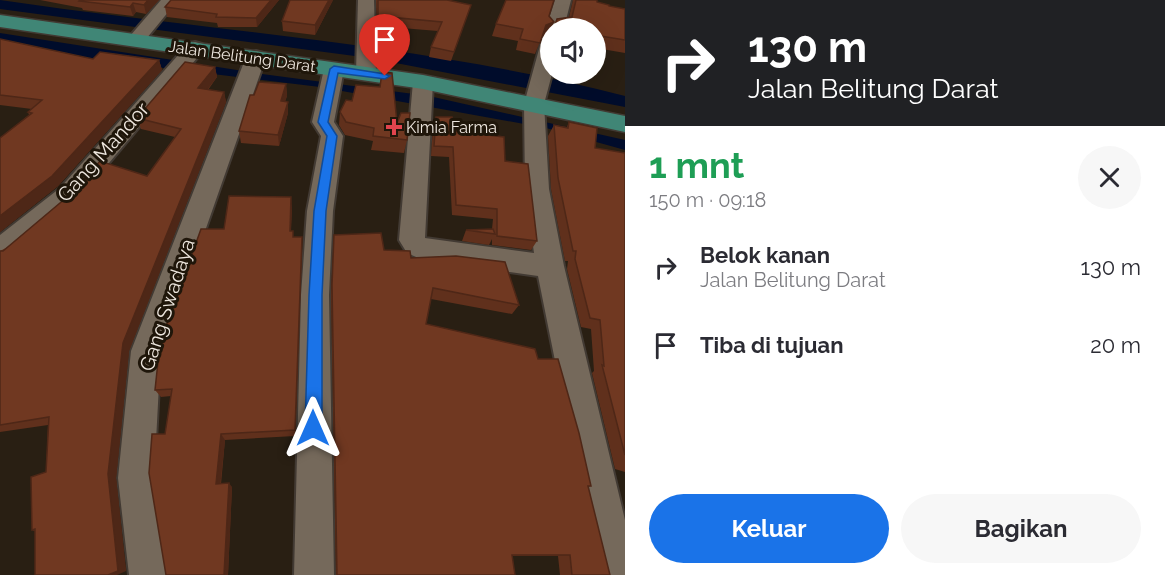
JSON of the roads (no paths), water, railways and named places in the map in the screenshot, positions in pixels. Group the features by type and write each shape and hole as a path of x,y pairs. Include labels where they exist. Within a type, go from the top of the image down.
{"main road":[{"name":"Jalan Belitung Darat","path":"0,21 136,40 185,60 332,80 366,74 422,93 536,101 625,124"}],"street":[{"path":"136,40 170,0"},
{"path":"366,0 366,74"},
{"path":"558,18 563,0"},
{"name":"Gang Mandor","path":"0,250 69,194 185,60"},
{"name":"Gang Swadaya","path":"149,575 136,478 147,351 251,69"},
{"path":"314,575 313,404 320,211 332,136 323,122 332,80"},
{"path":"540,84 536,101 537,189 550,266 618,575"},
{"path":"422,93 412,240 416,246 550,266"}],"water":[{"path":"0,0 314,40 470,63 540,76 540,84 574,84 625,96 625,107 370,58 0,9"},
{"path":"0,33 262,74 429,96 625,140 625,150 546,128 320,87 40,53 0,46"}],"place":[{"name":"Kimia Farma","path":"394,127"}]}
